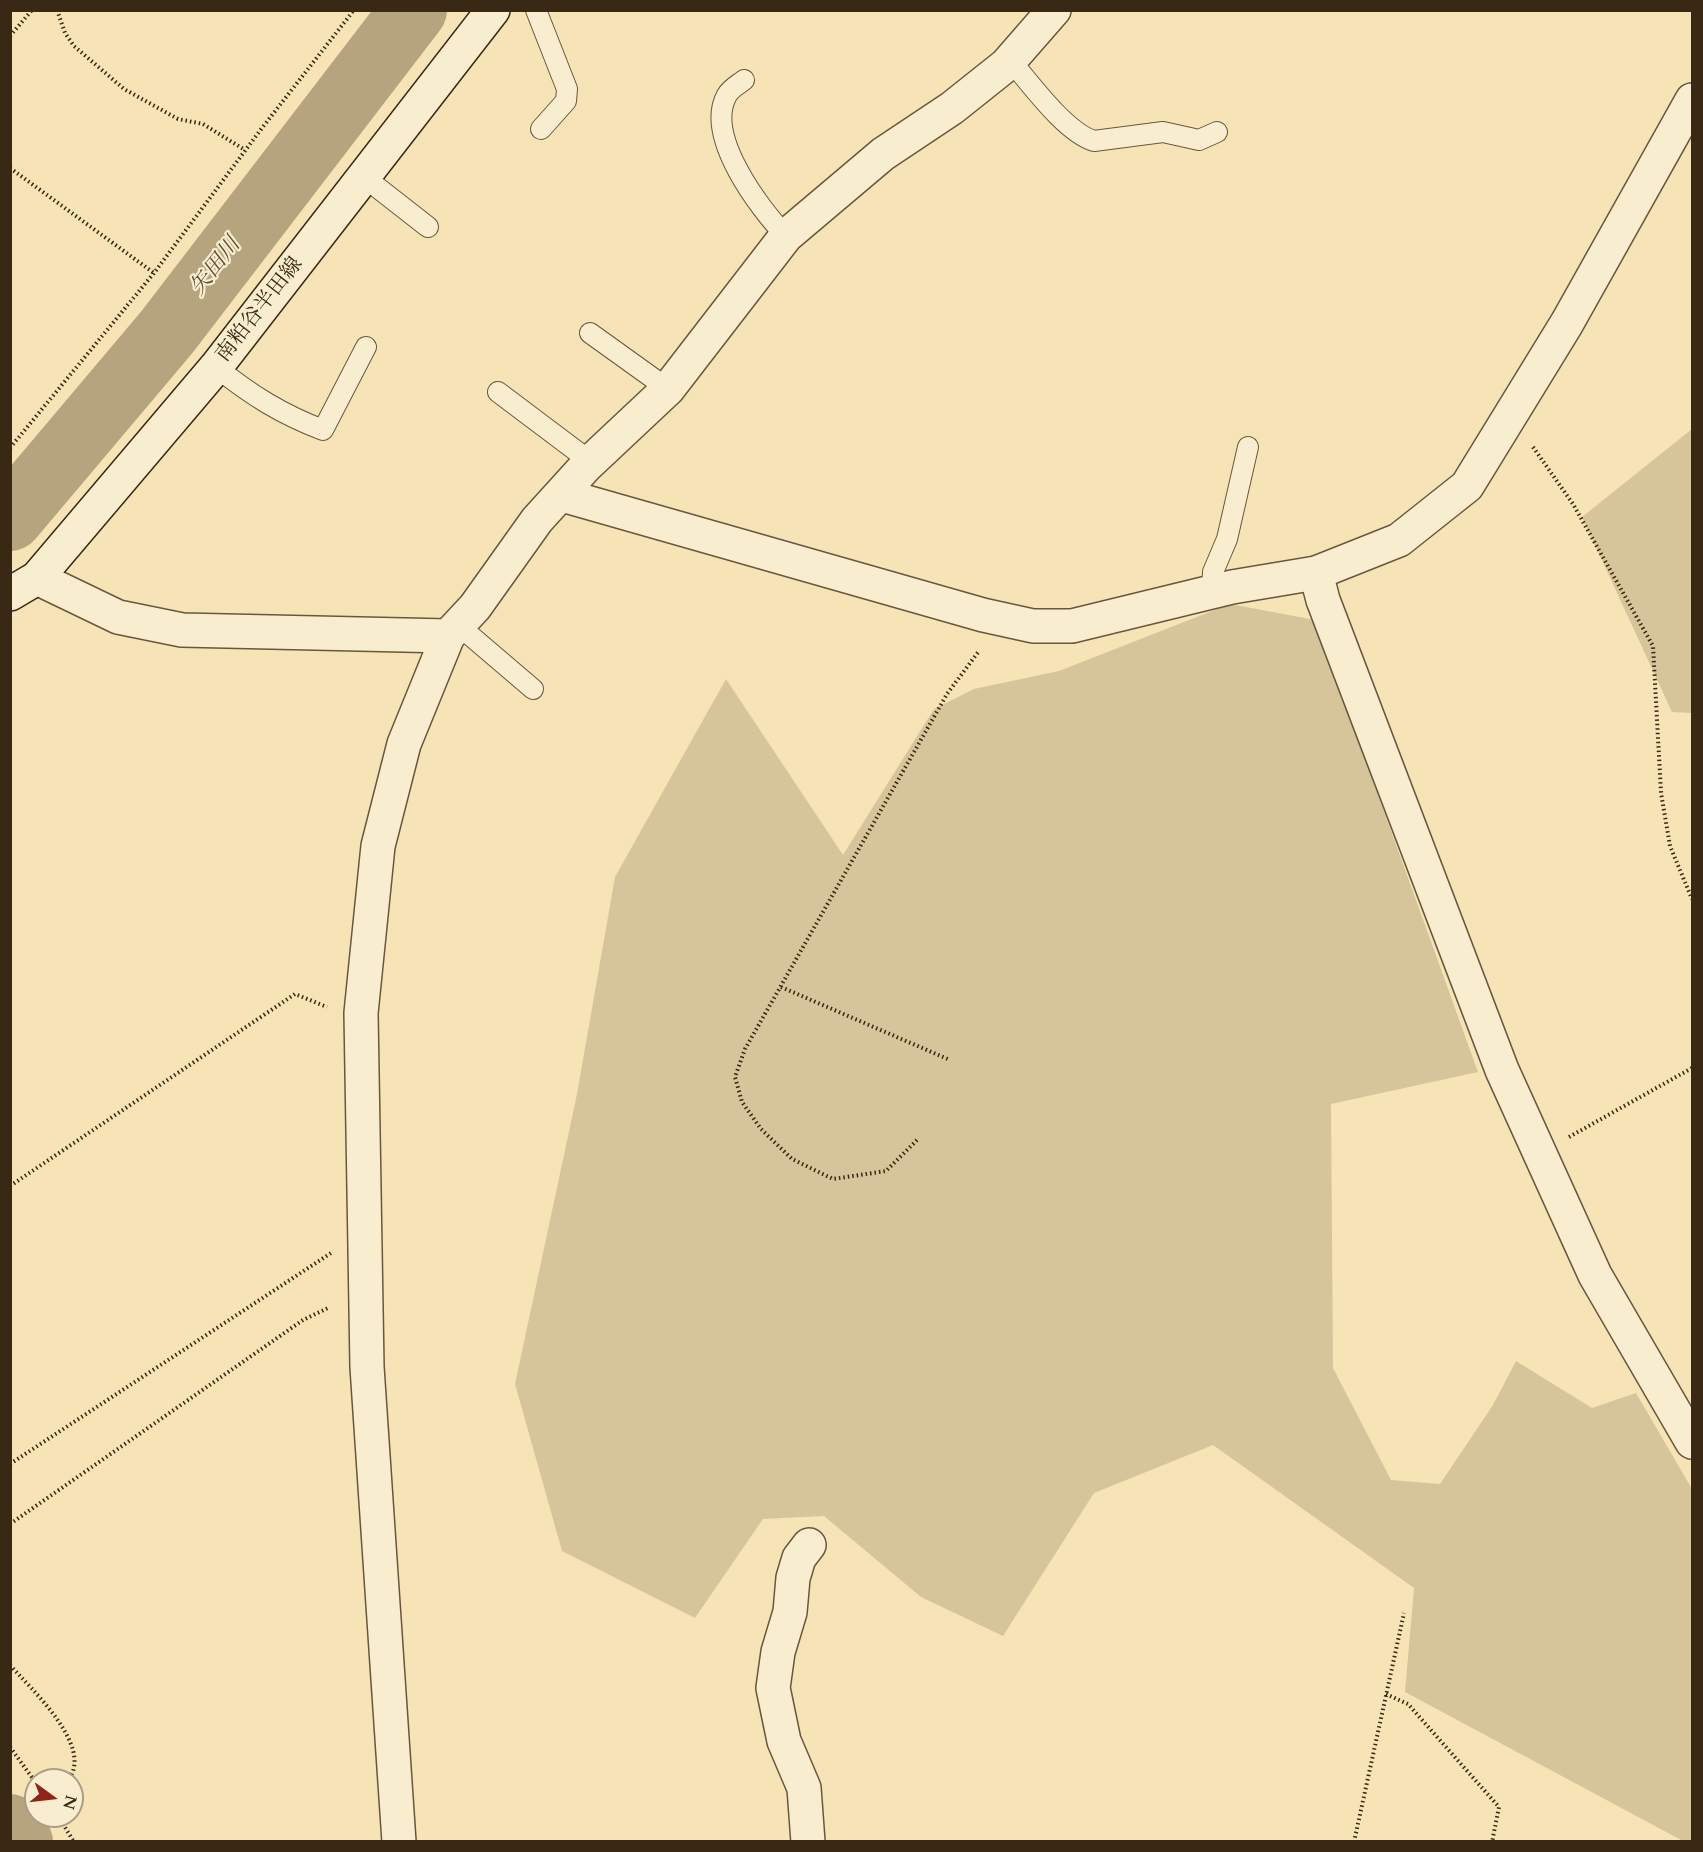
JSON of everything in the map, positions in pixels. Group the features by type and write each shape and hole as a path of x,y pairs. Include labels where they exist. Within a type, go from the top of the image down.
{"street":[{"name":"南粕谷半田線","path":"24,586 216,367 493,10"},
{"path":"399,1842 367,1366 361,1013 378,846 404,744 453,630 475,606 537,520 591,462 668,389 786,236 883,154 952,108 1010,60 1054,10"},
{"path":"562,495 996,618 1033,626 1072,626 1212,592 1316,573 1399,540 1467,486 1579,303 1692,100"},
{"path":"1316,573 1323,600 1497,1058 1595,1275 1692,1442"},
{"path":"24,586 118,617 182,630 453,630"},
{"path":"808,1545 799,1558 793,1578 790,1612 778,1652 773,1688 784,1741 804,1788 808,1842"}],"lane":[{"path":"536,10 567,89 566,101 541,129"},
{"path":"1010,60 1084,138 1094,141 1163,132 1199,140 1216,132"},
{"path":"744,80 727,94 722,108 722,131 739,173 766,216 786,236"},
{"path":"364,177 428,227"},
{"path":"590,333 668,389"},
{"path":"216,367 250,394 286,416 323,430 366,347"},
{"path":"498,392 591,462"},
{"path":"1212,592 1213,572 1227,539 1248,447"},
{"path":"453,630 533,689"}],"path":[{"path":"10,36 32,10"},
{"path":"57,10 65,33 74,46 124,88 178,119 203,124 245,150"},
{"path":"10,448 154,273 245,150 354,10"},
{"path":"10,168 154,273"},
{"path":"1509,419 1532,445 1573,504 1653,646 1655,711 1664,815 1670,846 1692,899"},
{"path":"918,1140 886,1171 833,1179 792,1160 761,1130 742,1102 735,1077 745,1049 947,694 989,637 996,618"},
{"path":"781,987 950,1060"},
{"path":"10,1186 295,994 342,1013 361,1013"},
{"path":"1540,1153 1692,1068"},
{"path":"10,1464 334,1250 364,1240"},
{"path":"10,1524 303,1320 339,1302 365,1298"},
{"path":"1354,1842 1404,1613"},
{"path":"10,1665 65,1731 73,1746 73,1768"},
{"path":"1386,1694 1408,1704 1499,1807 1492,1842"},
{"path":"10,1747 25,1768"},
{"path":"65,1828 74,1842"}],"shaded area":[{"path":"1692,429 1692,713 1672,712 1582,517"},
{"path":"1230,604 1315,620 1478,1072 1331,1104 1333,1368 1391,1480 1440,1484 1493,1405 1516,1361 1592,1408 1636,1393 1692,1489 1692,1841 1683,1841 1405,1692 1414,1588 1213,1445 1094,1493 1003,1636 921,1597 824,1516 763,1519 695,1618 562,1551 515,1384 577,1094 615,877 726,679 843,855 934,709 974,689 1059,671"}],"waterway":[{"name":"矢田川","path":"10,518 167,332 414,10"},
{"name":"矢田川","path":"10,1827 20,1842"}]}
